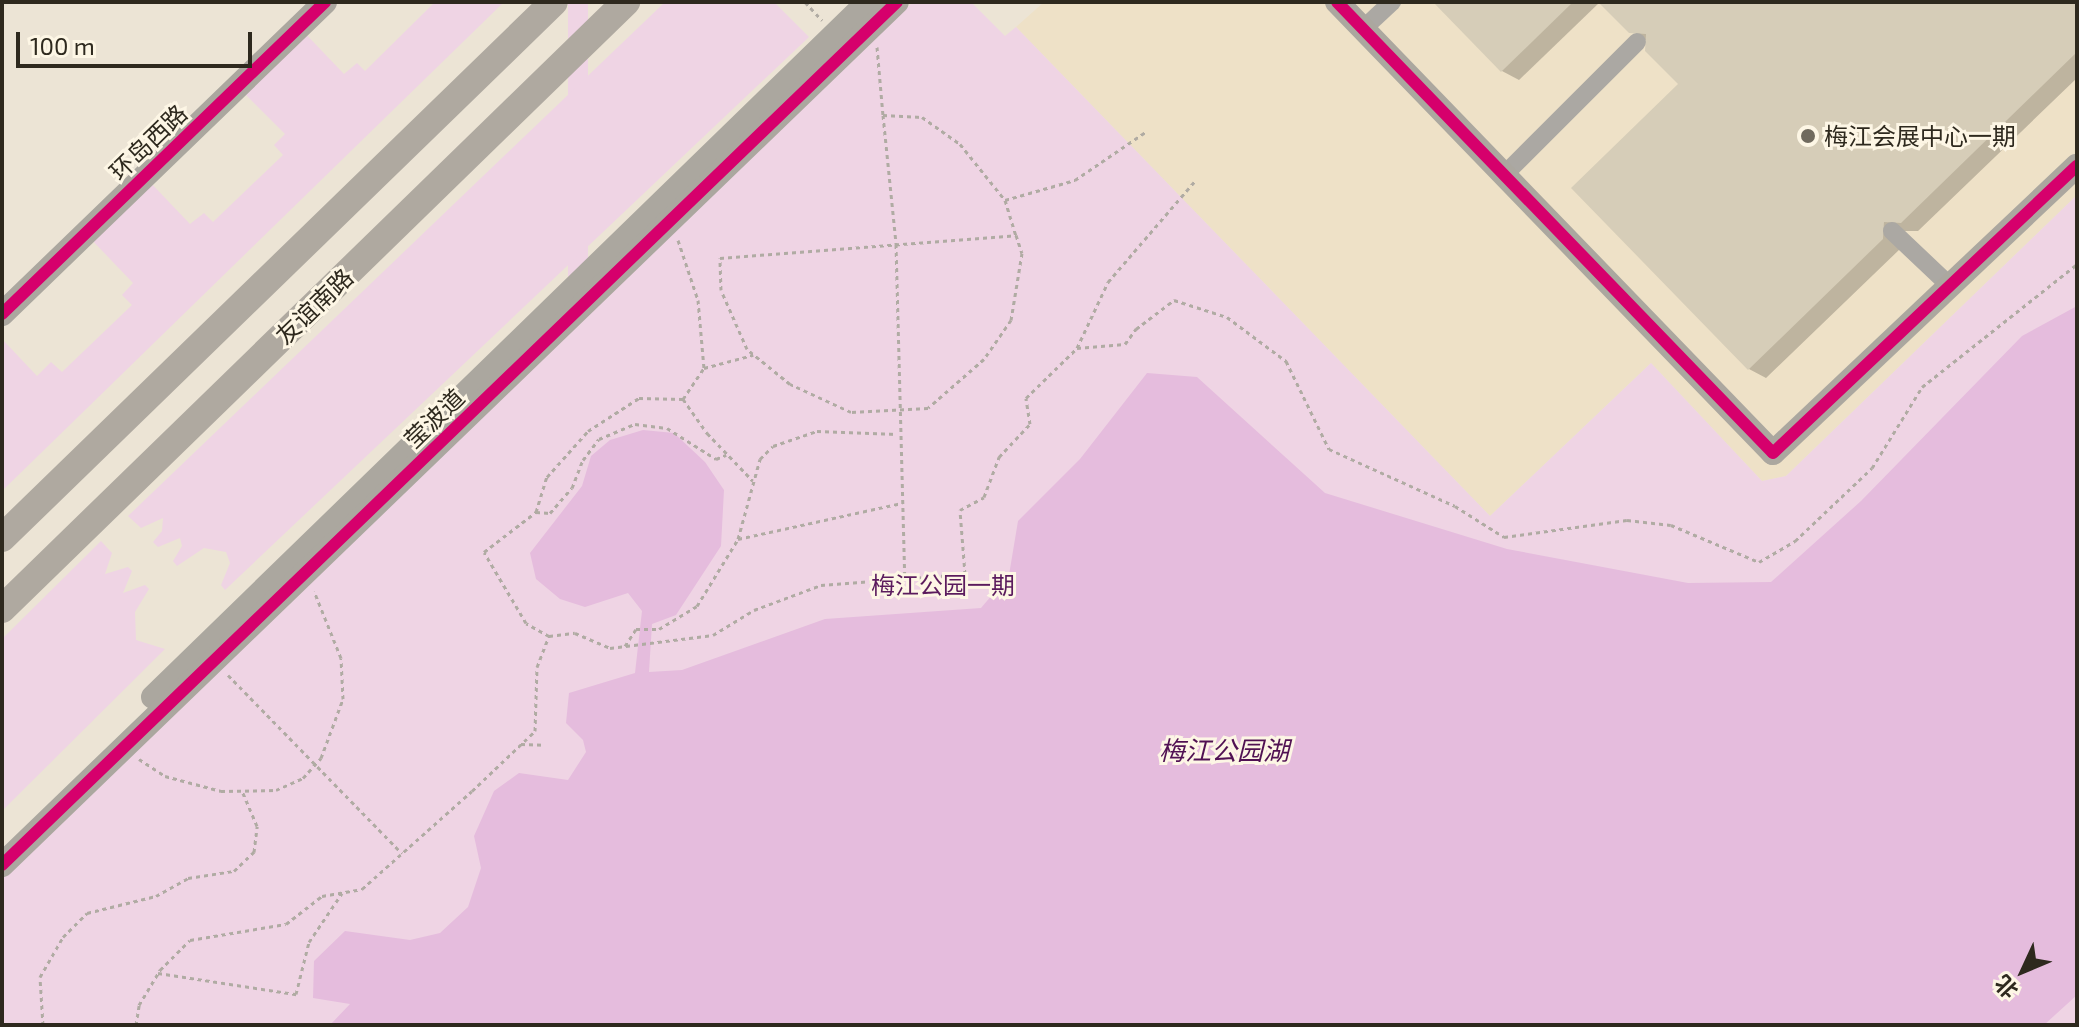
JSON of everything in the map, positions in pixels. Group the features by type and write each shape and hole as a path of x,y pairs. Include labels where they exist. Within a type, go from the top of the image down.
{"main road":[{"path":"2,538 554,2"},
{"name":"友谊南路","path":"2,609 626,2"}],"street":[{"name":"环岛西路","path":"2,297 306,2"},
{"name":"环岛西路","path":"2,314 325,2"},
{"name":"莹波道","path":"2,843 835,35 897,2"},
{"path":"1337,2 1773,453 2077,166"},
{"path":"1363,29 1392,2"},
{"name":"莹波道","path":"2,865 672,219 872,13"},
{"path":"1504,175 1637,42"},
{"path":"1892,231 1950,286"}],"path":[{"path":"805,2 835,35"},
{"path":"872,13 896,244 897,410 905,579"},
{"path":"883,115 922,117 960,144 1005,200 1022,253 1011,320 984,359 928,408 851,412 790,384 754,354 721,290 720,258 1016,235"},
{"path":"1005,200 1075,180 1147,131"},
{"path":"753,481 683,399 639,398 588,431 547,477 536,512 484,552 526,623 549,636 575,633 610,648 713,635 754,610 821,585 965,574 960,510 984,497 999,457 1030,424 1026,398 1077,348 1108,282 1195,181"},
{"path":"672,219 698,300 704,368 683,399"},
{"path":"1077,348 1125,344 1136,329 1174,300 1227,317 1286,361 1329,449 1455,506 1504,537 1627,520 1671,525 1759,562 1795,541 1872,468 1922,387 2077,264"},
{"path":"704,368 754,354"},
{"path":"536,512 550,513 572,488 583,460 599,439 635,424 667,428 716,459 728,454"},
{"path":"627,646 636,629 659,629 697,606 738,539 760,459 773,446 817,431 898,434"},
{"path":"738,539 902,503"},
{"path":"123,749 165,776 221,791 276,790 303,778 333,733 343,699 341,658 323,606 303,575"},
{"path":"136,1025 139,1005 158,973 190,940 286,924 322,896 362,889 535,731 537,667 549,636"},
{"path":"214,661 402,853"},
{"path":"521,744 544,745"},
{"path":"43,1025 40,977 63,937 87,913 156,896 188,878 234,871 254,852 257,826 242,790"},
{"path":"158,973 296,994 309,942 333,901 344,892"}],"shaded area":[{"path":"1044,2 2077,2 2077,195 1786,476 1762,481 1651,363 1490,516 1016,27"}],"green space":[{"path":"435,2 504,2 2,491 2,339 37,376 51,362 62,372 132,305 122,295 133,283 88,236 147,179 190,224 204,213 213,222 283,155 274,145 285,134 239,88 300,28 344,74 357,63 365,71"},
{"path":"568,2 588,2 588,793 568,793"},
{"path":"665,2 774,2 809,37 225,590 221,585 230,563 226,552 204,548 177,566 173,561 182,546 180,538 158,547 153,542 162,531 163,518 141,528 128,516"},
{"name":"梅江公园一期","path":"913,2 971,2 1005,36 1016,27 1490,516 1651,363 1762,481 1786,476 2077,195 2077,1025 2,1025 2,879"},
{"path":"101,541 112,553 105,574 128,567 132,571 123,593 145,585 149,589 135,612 136,640 165,649 2,811 2,639"}],"water":[{"name":"梅江公园湖","path":"2077,306 2077,995 2044,1025 330,1025 350,1004 313,998 314,961 345,931 410,940 440,933 468,907 481,868 474,836 494,791 519,773 568,780 586,752 583,740 566,723 569,693 635,673 642,611 628,593 585,607 560,599 536,579 530,553 582,486 591,456 610,440 643,430 674,433 705,462 724,490 721,546 676,615 652,624 649,672 682,670 825,619 981,608 1009,575 1018,521 1080,459 1147,373 1197,377 1325,493 1507,549 1688,583 1771,582 1861,501 2022,336"}],"building":[{"path":"1433,2 1573,2 1501,72"},
{"name":"梅江会展中心一期","path":"1598,2 2077,2 2077,52 1901,223 1884,222 1883,239 1748,370 1571,188 1678,84 1645,51 1646,34 1629,33"}],"cycle path":[{"path":"2,314 325,2"},
{"path":"2,865 897,2"},
{"path":"1337,2 1773,453 2077,166"}],"place":[{"name":"梅江会展中心一期","path":"1808,136"}]}
